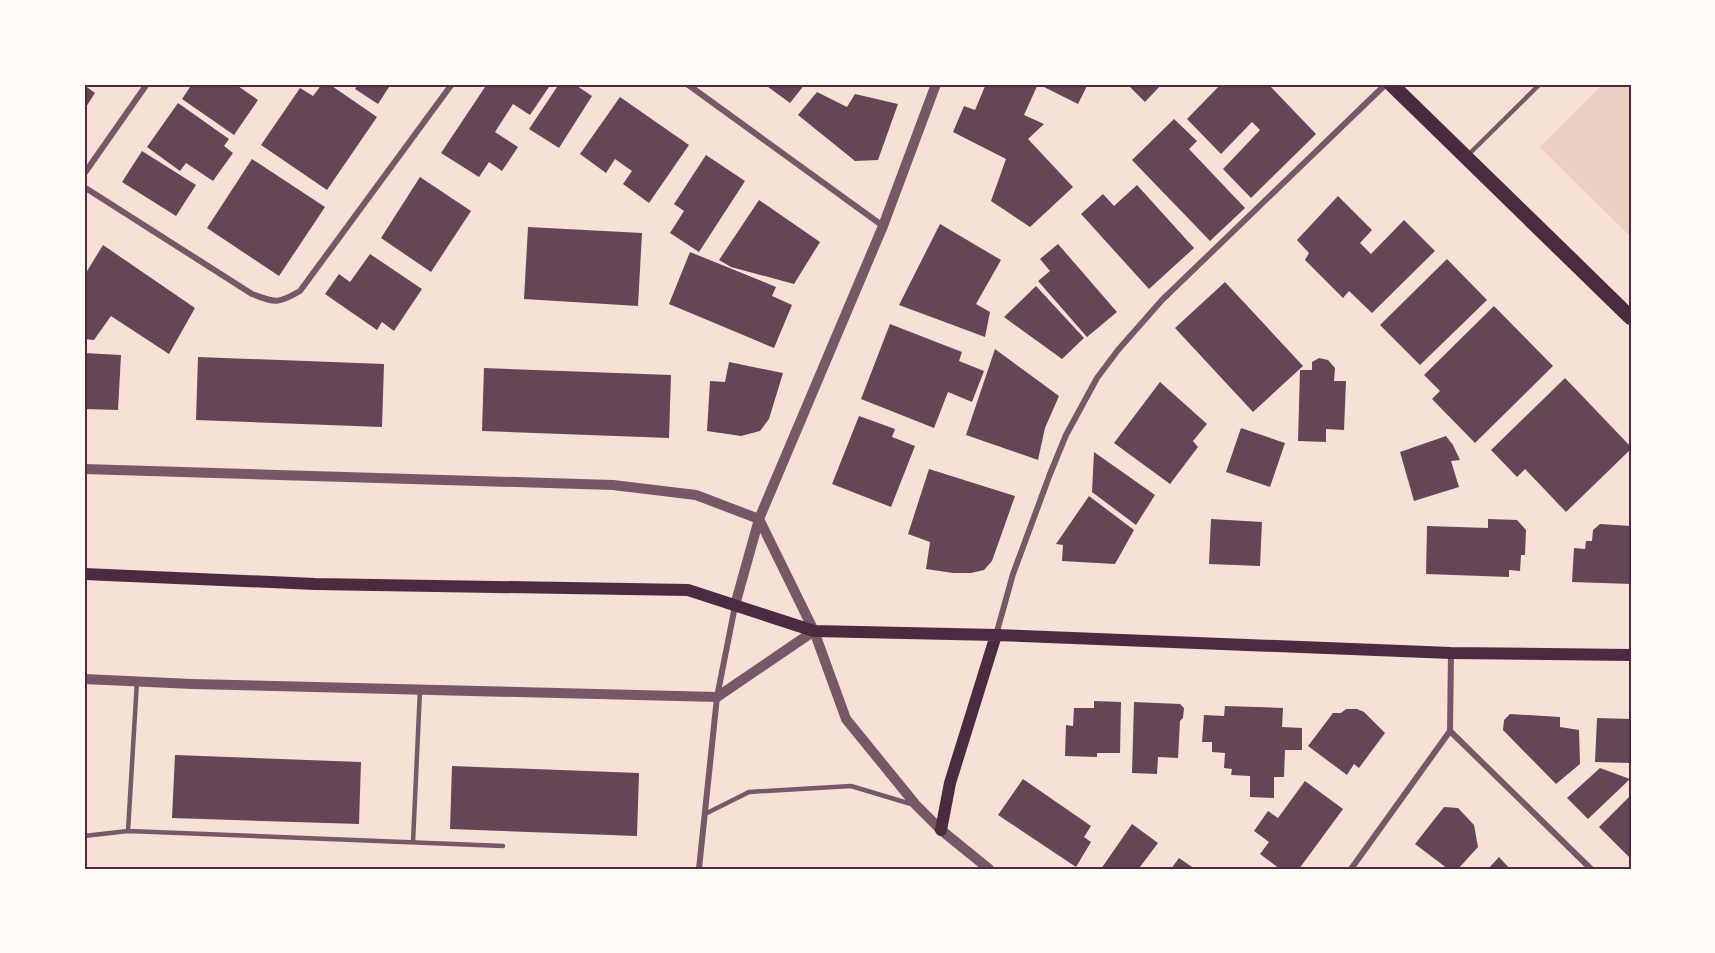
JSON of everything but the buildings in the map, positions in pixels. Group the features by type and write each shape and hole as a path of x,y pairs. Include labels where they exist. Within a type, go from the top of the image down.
{"main road":[{"path":"1391,84 1631,318"},
{"path":"84,574 315,584 688,590 814,631 996,635 1451,653 1631,655"},
{"path":"941,830 950,783 996,635"}],"street":[{"path":"84,174 147,84"},
{"path":"84,187 252,294 268,300 283,301 300,291 452,84"},
{"path":"687,84 882,226"},
{"path":"699,869 717,697 735,605 759,519 882,226 936,84"},
{"path":"996,635 1013,574 1050,474 1066,435 1096,378 1162,300 1386,84"},
{"path":"84,469 613,485 696,495 759,519 814,631 846,719 916,805 941,830 989,869"},
{"path":"84,679 717,697 814,631"},
{"path":"1351,869 1450,731 1451,653"},
{"path":"1450,731 1591,869"}],"lane":[{"path":"1466,157 1540,84"},
{"path":"128,831 136,681"},
{"path":"413,842 420,690"},
{"path":"705,814 749,792 851,786 916,805"},
{"path":"84,836 128,831 503,846"}],"shaded area":[{"path":"1603,84 1631,84 1631,237 1540,147"}]}
